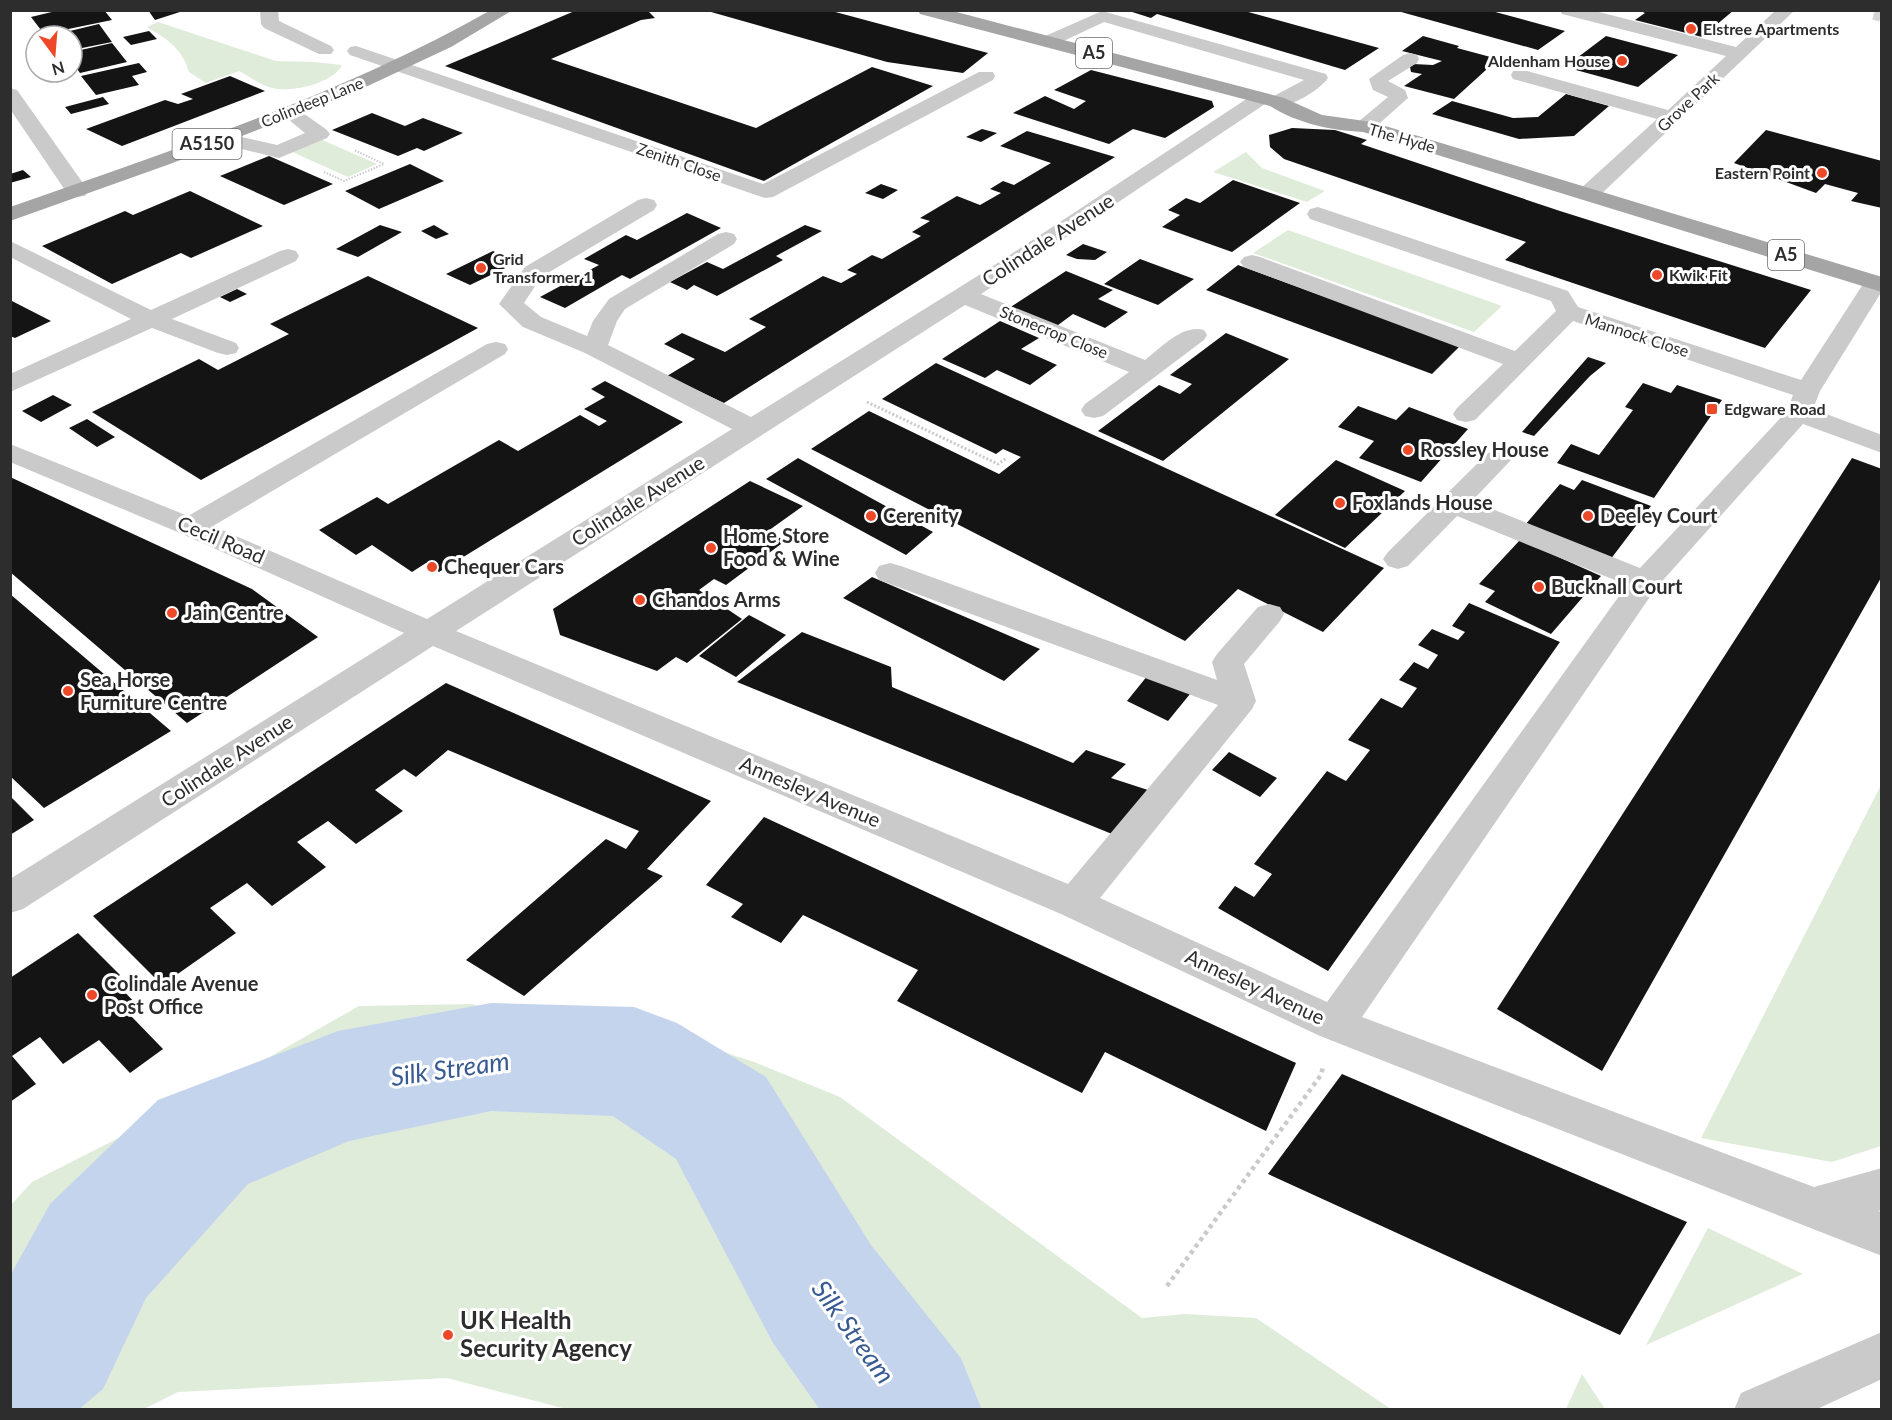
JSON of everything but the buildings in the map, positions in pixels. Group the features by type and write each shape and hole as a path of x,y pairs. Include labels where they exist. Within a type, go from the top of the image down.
{"main road":[{"name":"Colindeep Lane","path":"10,215 289,112 400,65 505,10"},
{"name":"The Hyde","path":"926,10 1269,100 1296,114 1335,125 1365,126 1878,284"}],"street":[{"path":"269,10 270,24 325,50"},
{"path":"1568,10 1740,54"},
{"name":"Grove Park","path":"1588,194 1787,10"},
{"name":"Colindale Avenue","path":"10,898 826,383 1269,100 1302,90 1320,78 1102,16 1049,41"},
{"path":"297,19 304,27 302,40"},
{"name":"Zenith Close","path":"356,51 765,192 986,76"},
{"path":"1365,126 1398,98 1398,94 1380,86 1378,79 1410,59"},
{"path":"1520,75 1672,117"},
{"path":"10,94 77,191"},
{"path":"220,138 279,152 320,134 289,112"},
{"path":"646,205 533,272 511,304 532,322 594,348 753,429"},
{"path":"1318,214 1560,296 1569,312"},
{"path":"594,348 605,321 617,304 726,238"},
{"path":"10,248 150,320 226,348"},
{"path":"10,384 288,256"},
{"path":"1252,262 1519,361"},
{"name":"Annesley Avenue","path":"429,632 1074,903 1334,1024 1645,581 1803,402 1878,284"},
{"name":"Stonecrop Close","path":"961,295 1147,369"},
{"name":"Mannock Close","path":"1466,414 1569,312 1803,402 1881,445"},
{"path":"1094,410 1195,335"},
{"path":"190,527 496,349"},
{"name":"Cecil Road","path":"10,452 190,527 429,632"},
{"path":"1398,559 1498,459"},
{"path":"1453,504 1645,581"},
{"path":"890,573 1240,701"},
{"path":"1240,701 1228,662 1269,614"},
{"path":"1074,903 1240,701"},
{"path":"1334,1024 1881,1234"},
{"path":"1813,1208 1881,1189"},
{"path":"1758,1410 1881,1355"}],"path":[{"path":"826,383 998,464 1006,458"},
{"path":"1167,1286 1321,1075 1334,1024"}],"green space":[{"path":"158,22 276,61 342,65 337,72 320,82 298,88 269,87 239,71 206,83 189,72 173,45 147,27"},
{"path":"320,139 377,164 348,177 290,151"},
{"path":"1246,152 1262,168 1325,191 1307,202 1213,172"},
{"path":"1288,230 1502,306 1474,332 1253,253"},
{"path":"1881,785 1881,1146 1832,1162 1701,1138"},
{"path":"473,1004 600,1061 656,1030 754,1062 840,1097 1142,1318 1185,1314 1256,1318 1391,1409 570,1410 447,1378 178,1392 144,1409 11,1409 11,1205 32,1182 201,1096 359,1006"},
{"path":"1708,1228 1803,1274 1646,1345"},
{"path":"1582,1374 1605,1409 1566,1409"}],"waterway":[{"name":"Silk Stream","path":"10,1373 53,1339 98,1251 203,1142 338,1087 491,1057 634,1062 721,1118 822,1294 909,1410"}],"tunnel":[{"path":"1875,10 1882,12"}],"place":[{"name":"Elstree Apartments","path":"1691,29"},
{"name":"Aldenham House","path":"1622,61"},
{"name":"Eastern Point","path":"1822,173"},
{"name":"Grid Transformer 1","path":"481,268"},
{"name":"Kwik Fit","path":"1657,275"},
{"name":"Edgware Road","path":"1712,409"},
{"name":"Rossley House","path":"1408,450"},
{"name":"Foxlands House","path":"1340,503"},
{"name":"Cerenity","path":"871,516"},
{"name":"Deeley Court","path":"1588,516"},
{"name":"Home Store Food & Wine","path":"711,548"},
{"name":"Chequer Cars","path":"432,567"},
{"name":"Bucknall Court","path":"1539,587"},
{"name":"Chandos Arms","path":"640,600"},
{"name":"Jain Centre","path":"172,613"},
{"name":"Sea Horse Furniture Centre","path":"68,691"},
{"name":"Colindale Avenue Post Office","path":"92,995"},
{"name":"UK Health Security Agency","path":"448,1335"}]}
